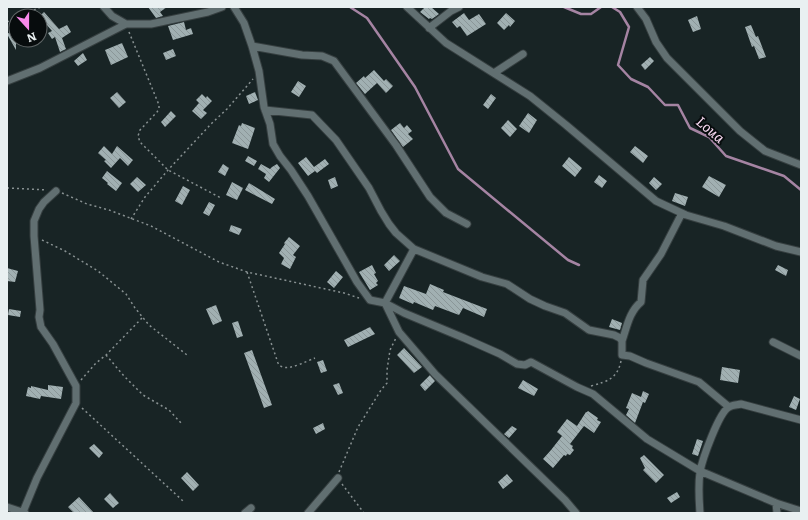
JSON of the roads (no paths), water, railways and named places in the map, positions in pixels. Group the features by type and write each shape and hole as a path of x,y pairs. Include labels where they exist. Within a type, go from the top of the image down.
{"street":[{"path":"104,7 112,16 126,24"},
{"path":"7,81 40,68 126,24 151,24 208,12 222,7"},
{"path":"234,7 244,23 252,46 259,71 265,110 270,124 273,144 308,196 357,282 370,300 384,303 500,354 517,364 525,365 531,362 577,388 593,394 647,439 700,471 801,511"},
{"path":"407,7 446,44 530,96 566,124 656,201 682,213 724,226 776,246 801,252"},
{"path":"429,28 445,15 459,7"},
{"path":"637,7 646,20 656,42 667,58 740,131 765,151 801,165"},
{"path":"252,46 302,55 322,56 334,61 396,145 430,197 446,213 467,224"},
{"path":"494,73 523,54"},
{"path":"265,110 312,115 336,140 369,188 389,224 396,233 414,249 482,277 508,284 546,306 565,312 589,330 614,335 622,341"},
{"path":"7,507 24,513 37,478 76,403 76,386 53,344 41,327 39,317 40,310 34,221 44,202 56,191"},
{"path":"682,213 661,254 643,280 641,302 636,306 632,313 622,341 622,355 630,356 699,382 729,407"},
{"path":"384,303 414,249"},
{"path":"384,303 399,332 435,374 565,500 576,513"},
{"path":"773,342 801,356"},
{"path":"700,513 700,471 710,442 721,416 726,409 741,404 801,420"},
{"path":"308,513 338,478"},
{"path":"776,502 777,513"}],"waterway":[{"path":"350,7 367,18 415,87 458,169 568,260 579,265"},
{"name":"Loua","path":"564,7 581,14 591,14 601,7"},
{"name":"Loua","path":"612,7 620,12 629,27 618,65 631,79 648,87 665,105 678,105 690,128 709,137 726,156 784,176 801,190"}]}
